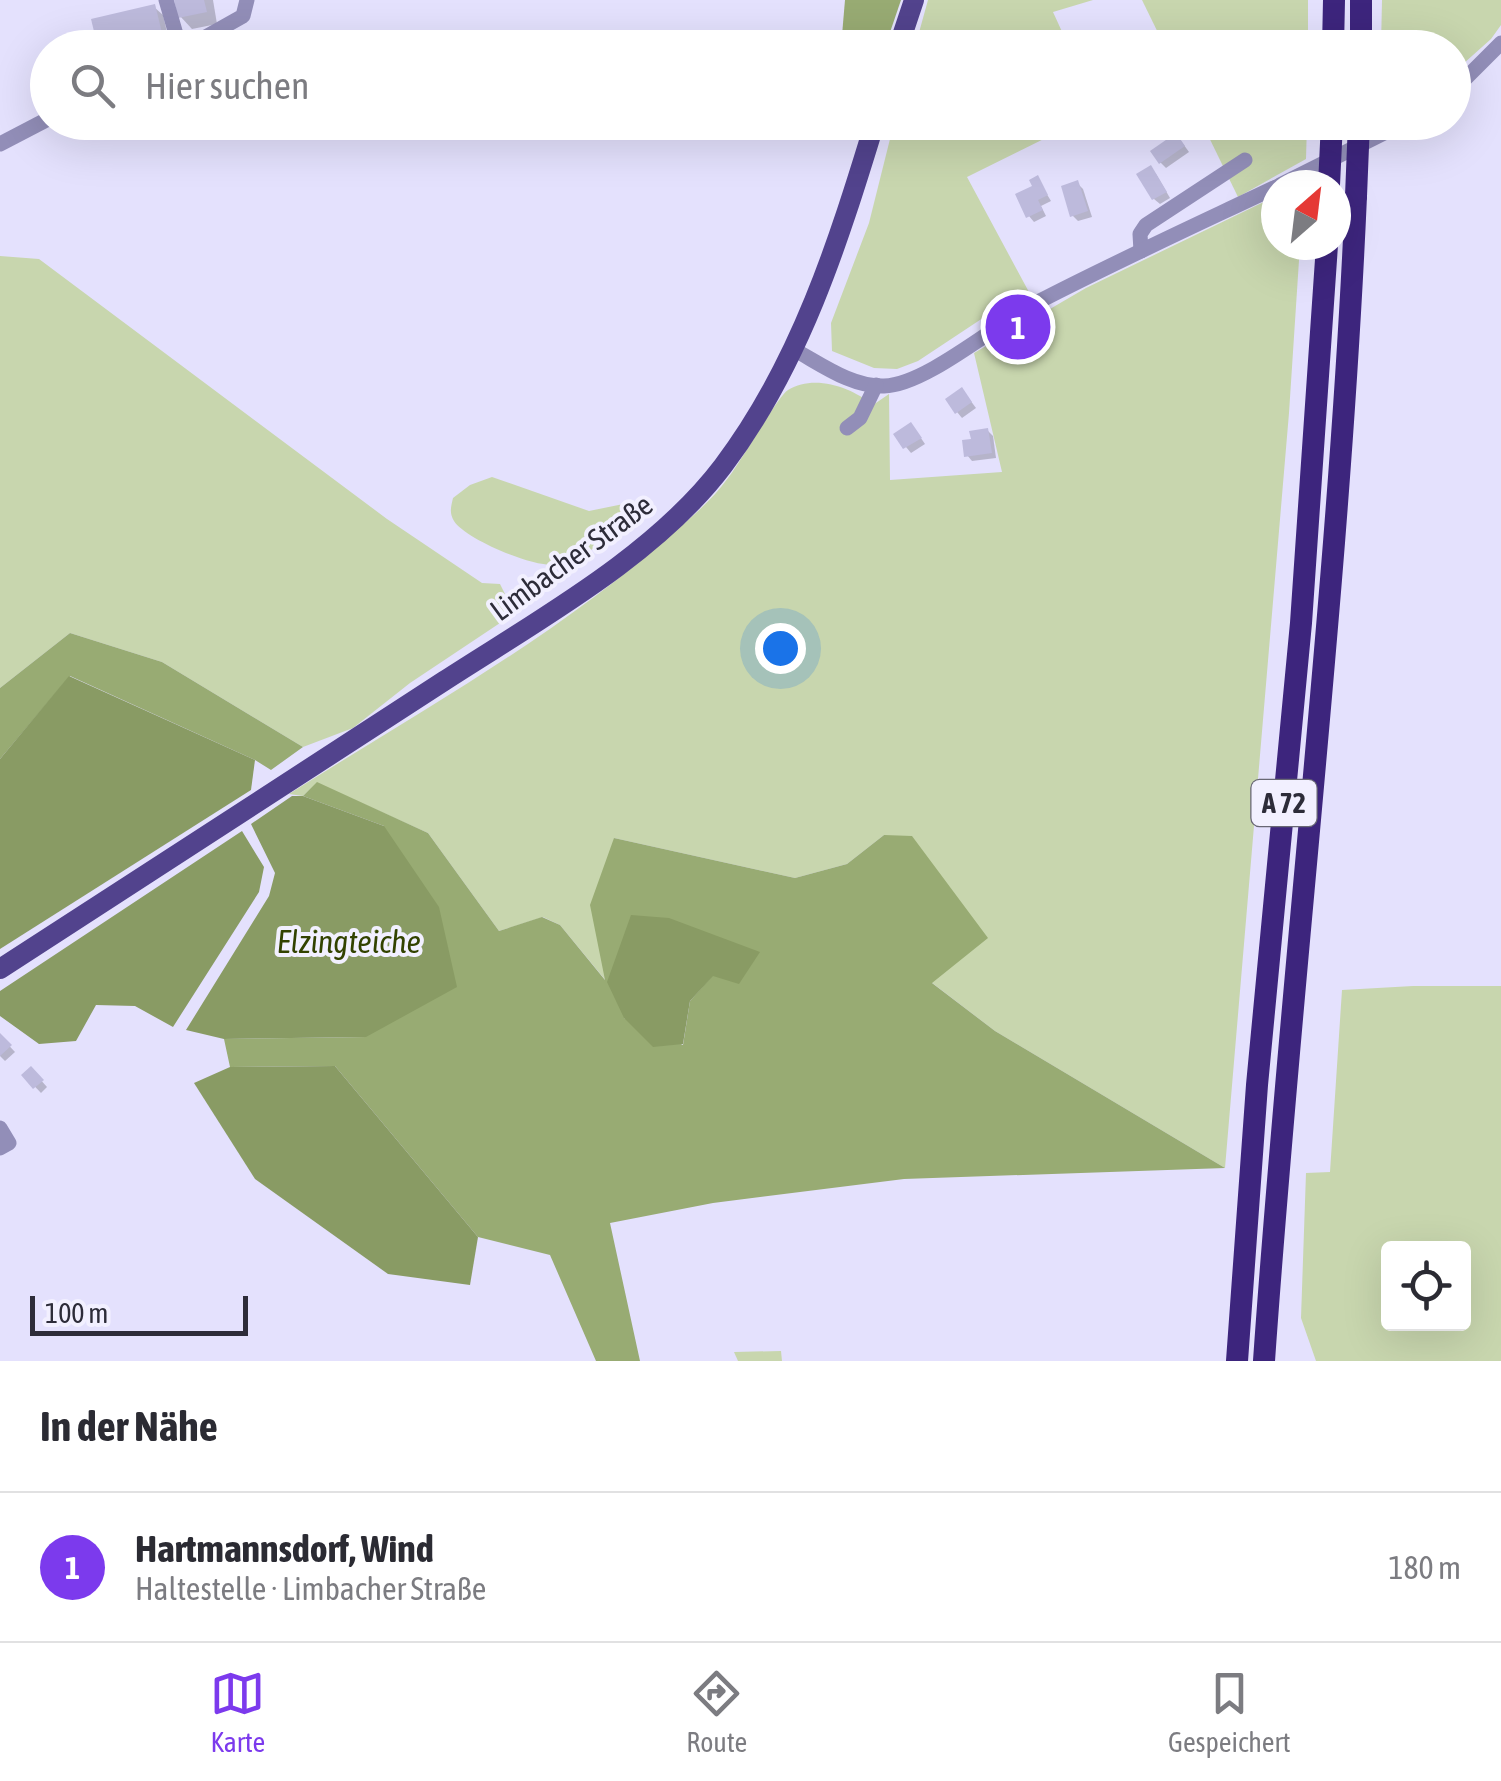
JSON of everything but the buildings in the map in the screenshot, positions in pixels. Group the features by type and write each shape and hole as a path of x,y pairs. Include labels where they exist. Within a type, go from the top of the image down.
{"highway":[{"path":"1334,0 1334,30"},
{"path":"1361,0 1361,30"},
{"path":"1330,170 1331,140"},
{"name":"A 72","path":"1264,1361 1284,1090 1328,630 1358,140"},
{"name":"A 72","path":"1237,1361 1301,623 1326,260"}],"main road":[{"path":"904,30 914,0"},
{"name":"Limbacher Straße","path":"0,969 538,620 670,527 721,470 747,433 793,349 833,258 870,140"}],"street":[{"path":"166,0 177,30"},
{"path":"217,30 243,16 246,0"},
{"path":"1471,73 1501,43"},
{"path":"0,144 30,128"},
{"path":"1310,170 1370,140"},
{"path":"1141,252 1140,234 1146,224 1246,160"},
{"path":"793,349 830,371 876,386 900,384 1033,304 1261,194"},
{"path":"846,428 860,418 876,386"},
{"path":"0,1128 9,1142 0,1148"}],"shaded area":[{"path":"845,0 901,0 891,30 842,30"},
{"path":"928,0 1093,0 1053,12 1061,30 920,30"},
{"path":"1142,0 1308,0 1308,30 1157,30"},
{"path":"1382,0 1501,0 1501,25 1471,57 1471,30 1381,30"},
{"path":"890,140 1042,140 967,177 1030,294 995,310 918,361 897,369 874,368 832,351 831,323 869,223"},
{"path":"1210,140 1307,140 1306,159 1286,170 1261,170 1261,184 1238,197"},
{"path":"1261,203 1261,260 1299,260 1225,1168 995,1031 931,982 884,835 847,864 795,878 614,838 607,982 560,925 543,917 499,931 428,833 317,783 303,796 289,794 488,670 630,569 716,493 783,395 798,385 832,385 873,405 889,394 890,480 1002,472 974,353 1086,288"},
{"path":"0,256 39,259 387,519 482,583 500,584 509,602 503,621 410,683 353,728 303,747 162,662 70,633 0,688"},
{"path":"492,477 589,511 648,499 652,505 584,554 560,564 536,563 472,536 452,518 453,498 470,485"},
{"path":"70,633 162,662 303,747 271,770 70,676 0,759 0,688"},
{"path":"317,782 428,833 499,931 542,917 560,925 605,980 590,905 614,838 795,878 847,864 884,835 912,836 988,938 932,983 995,1031 1225,1168 904,1179 713,1203 610,1223 640,1361 596,1361 550,1255 478,1237 335,1066 230,1067 224,1039 366,1037 384,826 303,796","holes":["760,952 713,975 690,1001 683,1045 624,1018"]},
{"path":"1501,986 1501,1361 1316,1361 1301,1318 1306,1173 1330,1172 1342,990"},
{"path":"781,1351 782,1361 738,1361 734,1352"}],"water":[{"path":"69,676 255,760 251,790 0,949 0,759"},
{"name":"Elzingteiche","path":"292,796 303,796 384,826 439,907 457,987 366,1037 224,1039 186,1030 269,896 275,873 251,824"},
{"name":"Elzingteiche","path":"242,831 264,867 259,892 173,1027 135,1006 96,1005 76,1041 39,1044 0,1016 0,991"},
{"path":"631,915 669,918 760,952 739,984 713,976 690,1001 683,1044 653,1047 624,1018 607,982"},
{"path":"335,1066 478,1237 470,1285 388,1274 255,1179 194,1083 230,1067"}],"place":[{"name":"Hartmannsdorf, Wind","path":"1018,327"}]}
